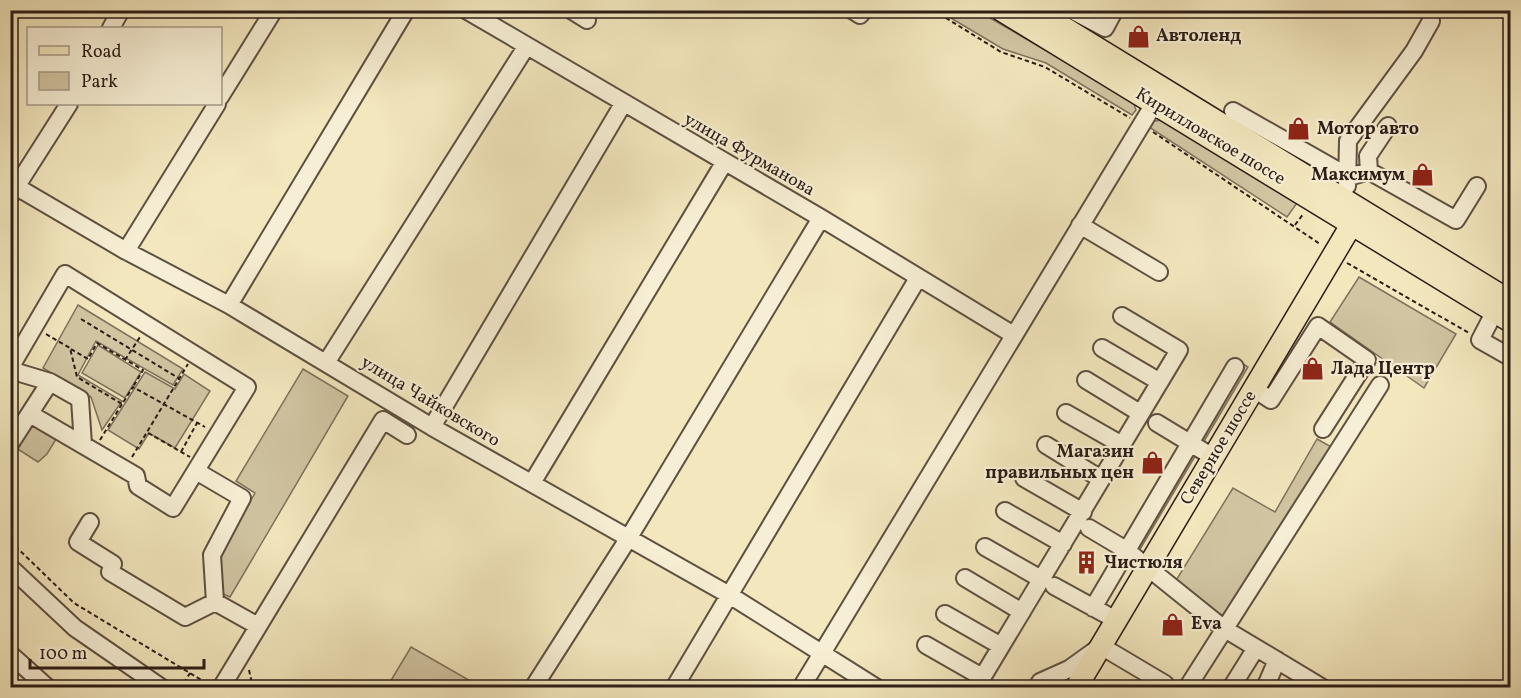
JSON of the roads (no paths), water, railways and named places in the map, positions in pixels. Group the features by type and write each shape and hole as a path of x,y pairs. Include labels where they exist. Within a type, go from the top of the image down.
{"main road":[{"name":"Кирилловское шоссе","path":"1001,10 1154,104 1357,217 1505,311"},
{"name":"Кирилловское шоссе","path":"1049,14 1342,198 1357,217"},
{"name":"Северное шоссе","path":"1076,687 1357,217"}],"street":[{"path":"112,27 121,10"},
{"path":"222,95 274,10"},
{"path":"229,305 406,10"},
{"name":"улица Фурманова","path":"466,10 821,218 1012,334"},
{"path":"571,10 586,20"},
{"path":"852,10 860,15 864,10"},
{"path":"1071,10 1105,28 1113,13 1109,10"},
{"path":"1342,198 1349,177 1348,141 1414,51 1431,21"},
{"path":"326,363 526,47"},
{"path":"432,427 623,104"},
{"path":"801,687 1012,334 1154,104"},
{"path":"13,189 68,105"},
{"path":"126,251 216,105"},
{"path":"1233,111 1349,177 1369,171 1456,220 1477,186"},
{"path":"1369,171 1368,156 1388,126"},
{"path":"532,483 724,163"},
{"name":"улица Чайковского","path":"13,189 229,305 432,427 731,596 877,687"},
{"path":"533,687 628,539 821,218"},
{"path":"1080,225 1160,272"},
{"path":"30,414 125,470 136,476 138,486 173,508 247,387 65,274 10,369 50,382 80,399 88,448"},
{"path":"674,687 731,596 918,278"},
{"path":"1505,311 1480,340 1510,357"},
{"path":"926,645 979,682 1022,612 1048,583 1063,544 1179,350 1122,316"},
{"path":"1254,389 1270,400 1318,326 1367,360 1323,429"},
{"path":"1102,348 1160,382"},
{"path":"1093,608 1235,367"},
{"path":"1086,380 1140,413"},
{"path":"10,444 50,382"},
{"path":"1187,687 1380,385"},
{"path":"1066,413 1122,445"},
{"path":"221,687 383,420 407,435"},
{"path":"1157,423 1213,457"},
{"path":"1046,446 1101,479"},
{"path":"198,467 242,498 212,555 215,602"},
{"path":"1024,478 1083,512"},
{"path":"1005,511 1063,544"},
{"path":"90,522 78,542 113,564 110,572 185,617 215,602"},
{"path":"1089,528 1126,550 1223,628 1323,687"},
{"path":"985,547 1116,620"},
{"path":"10,567 75,628 162,687"},
{"path":"965,578 1022,612"},
{"path":"215,602 258,626"},
{"path":"945,614 1001,646"},
{"path":"1036,687 1040,682 1069,669 1101,646 1165,684 1163,687"},
{"path":"1231,687 1256,648"},
{"path":"10,654 48,687"},
{"path":"1265,687 1277,660"}],"place":[{"name":"Автоленд","path":"1138,36"},
{"name":"Мотор авто","path":"1299,129"},
{"name":"Максимум","path":"1423,175"},
{"name":"Лада Центр","path":"1313,369"},
{"name":"Магазин правильных цен","path":"1152,462"},
{"name":"Чистюля","path":"1086,563"},
{"name":"Eva","path":"1173,624"}]}
